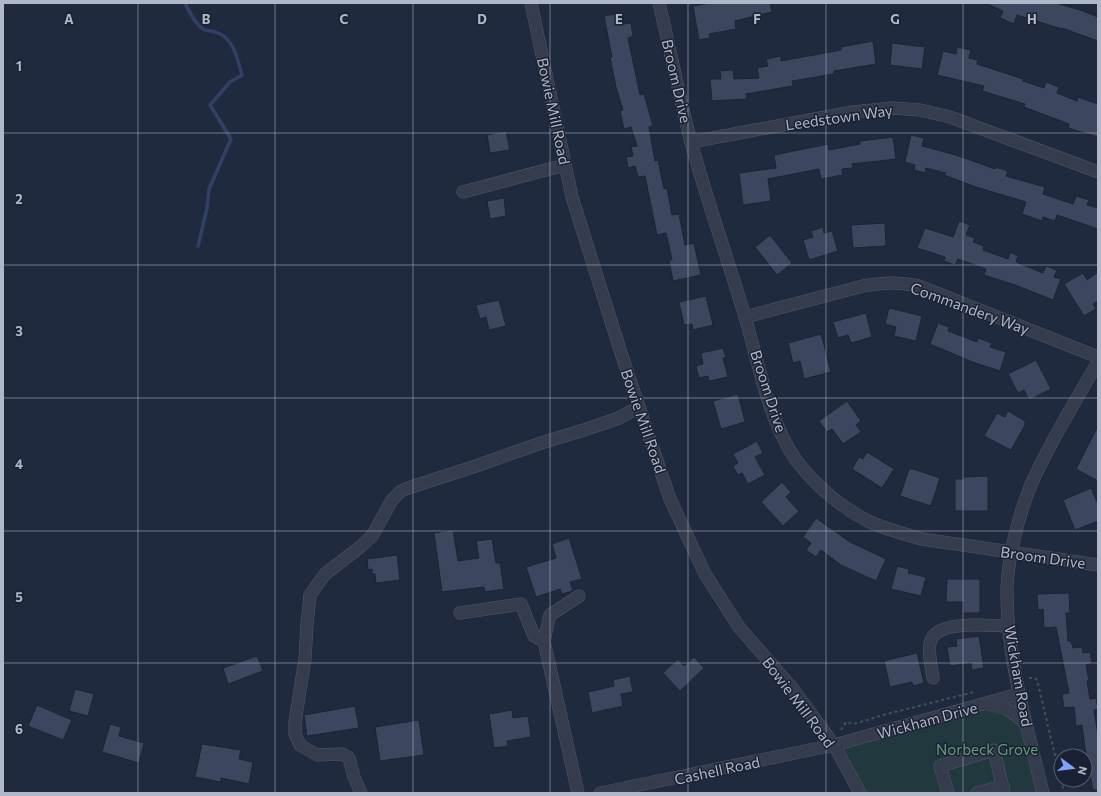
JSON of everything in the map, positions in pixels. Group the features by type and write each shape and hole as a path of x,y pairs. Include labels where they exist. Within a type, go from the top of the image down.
{"street":[{"name":"Bowie Mill Road","path":"531,3 572,197 670,499 705,574 740,627 794,688 834,745 860,793"},
{"name":"Broom Drive","path":"659,3 692,142 768,399 781,433 796,460 820,487 845,506 869,521 894,531 922,539 1098,565"},
{"name":"Leedstown Way","path":"692,142 852,112 893,108 920,110 950,117 1098,172"},
{"path":"463,192 565,165"},
{"name":"Commandery Way","path":"745,317 863,286 883,282 900,283 919,286 1098,356"},
{"name":"Wickham Road","path":"1043,793 1014,666 1009,626 1007,586 1011,553 1023,507 1034,477 1053,440 1098,362"},
{"path":"361,793 354,777 349,758 342,754 317,754 300,746 295,734 295,722 305,659 310,595 325,574 372,536 392,500 401,491 411,486 619,418 639,407"},
{"path":"578,793 544,641 550,615 579,596"},
{"path":"460,613 521,604 534,636 544,641"},
{"path":"933,678 929,648 932,638 941,630 952,626 1009,626"},
{"name":"Wickham Drive","path":"834,745 1020,694"},
{"path":"985,704 1003,707 1013,712 1027,726"},
{"name":"Cashell Road","path":"600,793 662,787 834,745"},
{"path":"948,793 940,766 994,750 1003,790 978,793"}],"green space":[{"name":"Norbeck Grove","path":"1019,694 1043,793 860,793 834,745"}],"building":[{"path":"710,3 770,3 772,12 735,21 736,29 709,34 710,38 699,40 693,6"},
{"path":"985,3 1056,3 1080,10 1098,17 1098,41 1062,28 1017,15 1014,24 1000,18 1003,11"},
{"path":"622,13 624,24 631,23 633,36 628,38 640,95 644,94 653,126 649,127 655,161 658,160 664,189 667,188 672,215 679,214 685,245 694,243 701,275 673,281 669,260 672,260 666,233 657,235 645,176 638,177 635,166 628,168 626,157 633,156 631,147 637,146 631,127 624,129 620,111 623,110 616,87 604,16"},
{"path":"873,41 876,64 834,71 834,74 792,81 793,86 746,94 747,99 712,101 710,79 721,79 720,71 733,70 734,79 759,78 757,68 768,66 766,59 781,56 781,61 841,50 841,47"},
{"path":"892,43 925,47 922,69 890,65"},
{"path":"957,47 971,50 969,58 978,60 977,64 1023,79 1023,81 1044,88 1046,82 1059,87 1057,93 1077,101 1078,97 1098,104 1098,137 1068,128 1069,124 1024,107 1025,104 982,91 984,86 937,75 943,51 956,54"},
{"path":"506,131 510,150 490,153 487,135"},
{"path":"911,135 924,138 922,146 956,155 995,169 996,167 1008,171 1006,176 1045,187 1043,194 1073,204 1076,196 1089,200 1087,205 1098,208 1098,229 1057,215 1055,221 1043,217 1042,221 1022,214 1026,202 976,187 944,175 946,173 926,168 925,173 914,170 915,165 905,162"},
{"path":"893,137 896,159 852,164 853,168 842,169 843,175 821,179 819,169 768,179 771,201 743,205 739,173 776,168 774,155 828,144 829,150 860,144 860,141"},
{"path":"504,198 506,216 490,219 487,201"},
{"path":"959,221 970,225 966,235 975,238 973,242 984,246 983,250 1008,259 1010,252 1018,256 1016,262 1043,273 1046,266 1057,270 1054,277 1061,279 1053,300 984,275 986,269 958,259 955,265 944,261 945,257 917,248 925,228 953,237"},
{"path":"885,223 886,246 853,248 851,225"},
{"path":"823,227 824,233 832,231 838,251 809,260 803,240 813,237 811,231"},
{"path":"770,235 792,263 777,275 755,247"},
{"path":"1098,272 1098,301 1093,304 1096,309 1084,316 1064,284 1083,273 1087,280"},
{"path":"706,296 713,325 693,330 692,324 684,325 679,302"},
{"path":"499,300 506,326 489,330 486,317 480,319 476,305"},
{"path":"889,308 922,316 916,341 894,336 896,327 885,324"},
{"path":"866,313 872,337 851,343 848,335 838,338 833,322"},
{"path":"938,323 949,327 948,331 977,342 978,338 992,343 990,347 1006,352 1000,371 970,361 930,344"},
{"path":"821,334 831,372 804,379 800,361 793,363 788,343"},
{"path":"723,348 726,358 723,358 728,377 709,381 708,376 699,378 696,366 703,364 701,353"},
{"path":"1036,360 1051,389 1029,400 1024,390 1018,393 1008,374"},
{"path":"738,394 745,422 721,429 713,401"},
{"path":"847,401 861,421 856,425 861,432 843,444 832,429 827,432 819,421"},
{"path":"1008,411 1025,421 1025,425 1011,450 984,436 997,413 1005,417"},
{"path":"1098,426 1098,481 1076,469"},
{"path":"757,441 763,453 755,457 765,475 748,484 742,473 738,475 733,466 738,463 733,454"},
{"path":"867,452 894,469 882,488 852,469 859,457 863,459"},
{"path":"909,469 940,478 931,506 900,496"},
{"path":"988,476 988,511 955,511 955,479 963,479 963,477"},
{"path":"782,482 791,492 786,497 799,511 783,526 761,502"},
{"path":"1091,488 1098,504 1098,521 1075,530 1063,500"},
{"path":"816,518 850,542 886,559 876,581 841,565 821,550 816,557 806,550 811,543 803,537"},
{"path":"453,530 458,561 479,558 476,541 492,539 496,563 500,563 504,589 485,592 484,587 442,592 434,533"},
{"path":"569,538 582,579 570,582 573,591 562,594 560,589 536,597 526,567 556,558 552,544"},
{"path":"397,555 400,580 376,583 375,574 372,574 372,569 368,570 367,559"},
{"path":"897,566 909,569 908,573 926,577 921,596 891,589"},
{"path":"947,579 980,579 980,613 963,613 963,602 946,602"},
{"path":"1069,593 1070,613 1066,613 1068,641 1071,641 1073,648 1082,647 1083,653 1090,652 1092,663 1086,665 1089,680 1087,681 1090,699 1096,698 1098,709 1094,710 1098,735 1098,790 1093,790 1093,788 1093,748 1085,748 1082,725 1076,726 1074,707 1064,708 1062,694 1069,693 1056,627 1044,628 1043,609 1038,610 1037,594"},
{"path":"979,636 984,668 972,670 971,663 950,666 947,647 957,646 956,639"},
{"path":"917,653 924,683 913,686 912,682 890,687 884,661"},
{"path":"257,656 263,671 228,684 223,668"},
{"path":"694,657 704,668 680,691 663,673 678,659 684,666"},
{"path":"630,676 633,692 621,694 623,706 592,713 588,692 614,686 613,680"},
{"path":"75,689 94,694 88,716 69,711"},
{"path":"37,705 72,720 63,740 28,726"},
{"path":"355,706 359,728 307,736 304,715"},
{"path":"512,710 513,718 528,716 531,737 507,741 508,746 494,748 489,714"},
{"path":"419,720 424,755 380,761 375,727"},
{"path":"110,724 121,727 119,736 144,743 139,763 102,752"},
{"path":"202,744 241,750 239,759 253,762 249,784 221,778 221,782 195,777"}],"waterway":[{"path":"185,3 192,17 200,27 205,30 218,33 232,45 242,75 230,82 210,105 231,139 209,189 207,208 198,246"}]}
